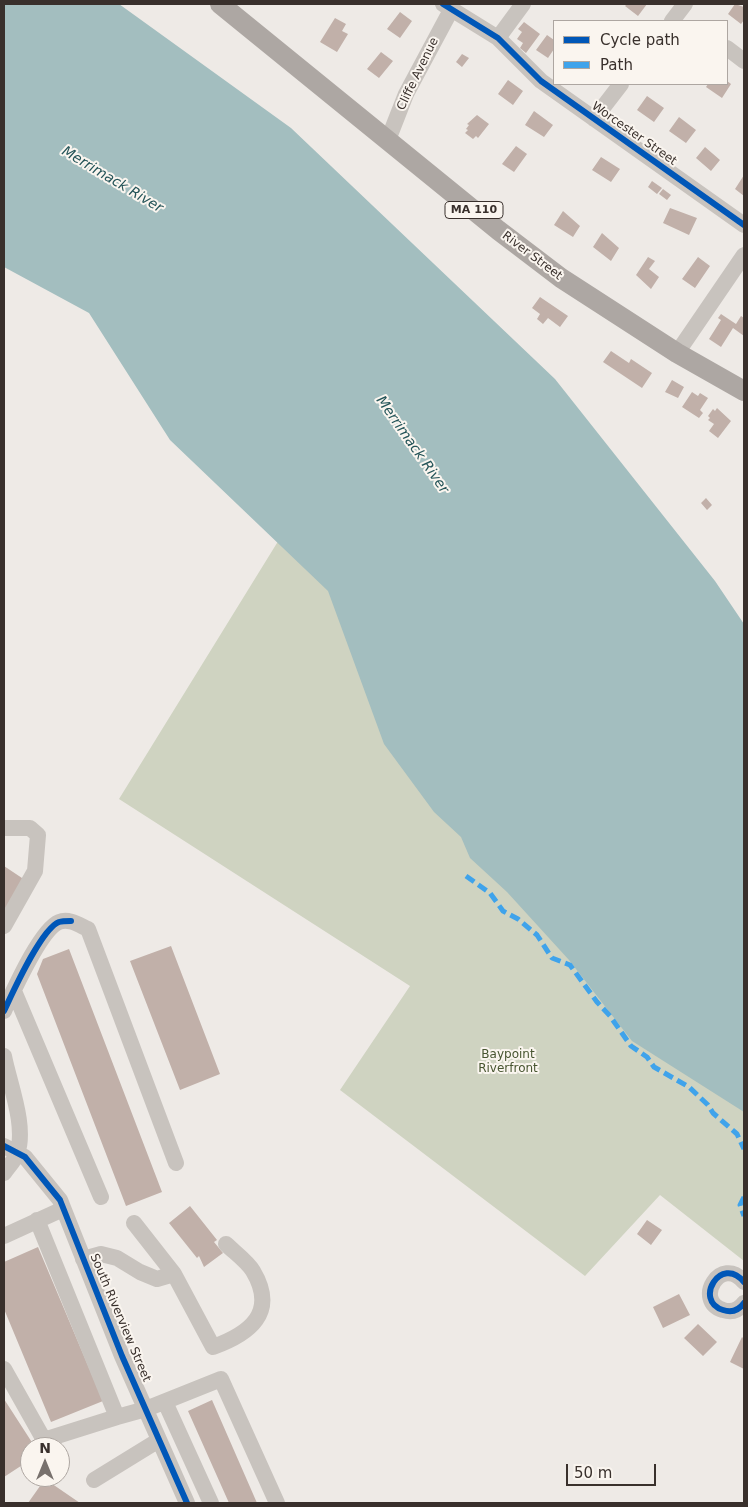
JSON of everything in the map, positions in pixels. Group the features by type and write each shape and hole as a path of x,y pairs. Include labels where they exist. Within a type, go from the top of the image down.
{"main road":[{"name":"River Street","path":"220,4 498,230 561,278 676,353 744,391"}],"street":[{"path":"498,38 523,4"},
{"name":"Cliffe Avenue","path":"388,140 406,94 447,7"},
{"name":"Worcester Street","path":"447,7 498,38 541,81 744,225"},
{"path":"728,49 744,61"},
{"path":"594,120 620,85"},
{"path":"676,353 744,255"},
{"path":"4,828 30,828 38,835 35,871 4,926"},
{"path":"4,1011 47,932 59,922 71,921 88,928 176,1163"},
{"path":"14,991 101,1197"},
{"path":"4,1056 16,1099 19,1132 10,1150 4,1173"},
{"name":"South Riverview Street","path":"10,1150 25,1157 60,1200 83,1259 187,1503"},
{"path":"4,1236 64,1209"},
{"path":"36,1220 117,1417"},
{"path":"134,1223 174,1274 213,1347 236,1338 248,1330 261,1312 261,1288 252,1270 226,1244"},
{"path":"83,1259 100,1254 117,1258 140,1272 157,1279 174,1274"},
{"path":"744,1282 733,1274 721,1275 712,1283 710,1295 715,1306 726,1311 738,1309 744,1303"},
{"path":"4,1369 44,1440 146,1409 221,1379 277,1503"},
{"path":"165,1402 211,1503"},
{"path":"94,1480 159,1440"}],"green space":[{"name":"Baypoint Riverfront","path":"285,530 744,1097 744,1261 660,1195 585,1276 340,1090 410,986 119,799"}],"water":[{"name":"Merrimack River","path":"4,4 119,4 291,128 555,379 715,581 744,624 744,1112 632,1041 569,960 507,892 470,858 461,837 434,812 384,744 328,591 170,440 89,313 4,267"}],"building":[{"path":"627,4 647,4 638,16 625,6"},
{"path":"735,4 744,7 744,20 741,24 728,14"},
{"path":"400,12 412,21 400,38 387,29"},
{"path":"335,18 346,24 342,31 348,34 337,52 320,42"},
{"path":"524,22 540,34 526,53 520,48 523,43 517,39 522,32 518,29"},
{"path":"547,35 553,39 553,50 548,58 536,50"},
{"path":"381,52 393,61 379,78 367,69"},
{"path":"462,54 469,58 462,67 456,62"},
{"path":"508,80 523,91 513,105 498,94"},
{"path":"728,82 731,84 722,98 706,87 707,85 728,85"},
{"path":"647,96 664,108 654,122 637,110"},
{"path":"534,111 553,125 544,137 525,125"},
{"path":"477,115 489,124 478,138 476,136 473,139 465,133 468,130 466,129 469,125 467,124"},
{"path":"679,117 696,130 686,143 669,131"},
{"path":"516,146 527,154 514,172 502,164"},
{"path":"705,147 720,160 711,171 696,158"},
{"path":"601,157 620,169 611,182 592,170"},
{"path":"744,175 744,196 735,189"},
{"path":"652,181 662,188 657,194 648,187"},
{"path":"663,189 671,195 667,200 659,194"},
{"path":"670,208 697,218 689,235 663,223"},
{"path":"563,211 580,226 573,237 554,225"},
{"path":"602,233 619,248 611,261 593,247"},
{"path":"648,257 655,261 649,269 659,277 651,289 636,275"},
{"path":"698,257 710,266 695,288 682,279"},
{"path":"540,297 568,316 560,327 548,318 543,324 537,319 540,314 532,308"},
{"path":"721,314 736,324 741,316 744,318 744,336 733,328 721,347 709,339 721,320 718,318"},
{"path":"611,351 629,363 631,359 652,373 642,388 603,362"},
{"path":"672,380 684,387 678,398 665,392"},
{"path":"692,392 698,396 700,393 708,398 700,410 703,413 699,418 682,407"},
{"path":"717,408 731,421 718,438 709,431 714,424 708,420 710,418 708,416 713,409 715,411"},
{"path":"706,498 712,505 707,510 701,503"},
{"path":"4,866 25,880 4,914"},
{"path":"171,946 220,1074 180,1090 130,961"},
{"path":"69,949 162,1192 126,1206 37,974 43,959"},
{"path":"190,1206 217,1240 214,1242 223,1253 204,1267 199,1256 197,1258 169,1223"},
{"path":"647,1220 662,1230 651,1245 637,1234"},
{"path":"38,1247 103,1401 51,1422 4,1309 4,1262"},
{"path":"679,1294 690,1315 663,1328 653,1307"},
{"path":"698,1324 717,1342 703,1356 684,1338"},
{"path":"742,1337 744,1339 744,1369 730,1362"},
{"path":"4,1399 29,1437 20,1437 20,1467 4,1477"},
{"path":"212,1400 257,1503 229,1503 188,1411"},
{"path":"39,1487 57,1487 80,1503 28,1503"}],"marked path":[{"path":"466,876 490,893 503,911 518,919 537,935 552,958 570,965 631,1046 647,1057 654,1067 689,1087 708,1105 713,1113 737,1134 744,1149"},
{"path":"744,1197 740,1205 744,1216"}],"cycle path":[{"path":"443,4 498,38 541,81 744,225"},
{"path":"4,1011 28,962 44,936 59,922 71,921"},
{"path":"4,1146 25,1157 60,1200 122,1356 187,1503"},
{"path":"744,1282 735,1275 727,1273 719,1276 710,1290 710,1298 714,1305 723,1310 735,1310 744,1303"}]}
